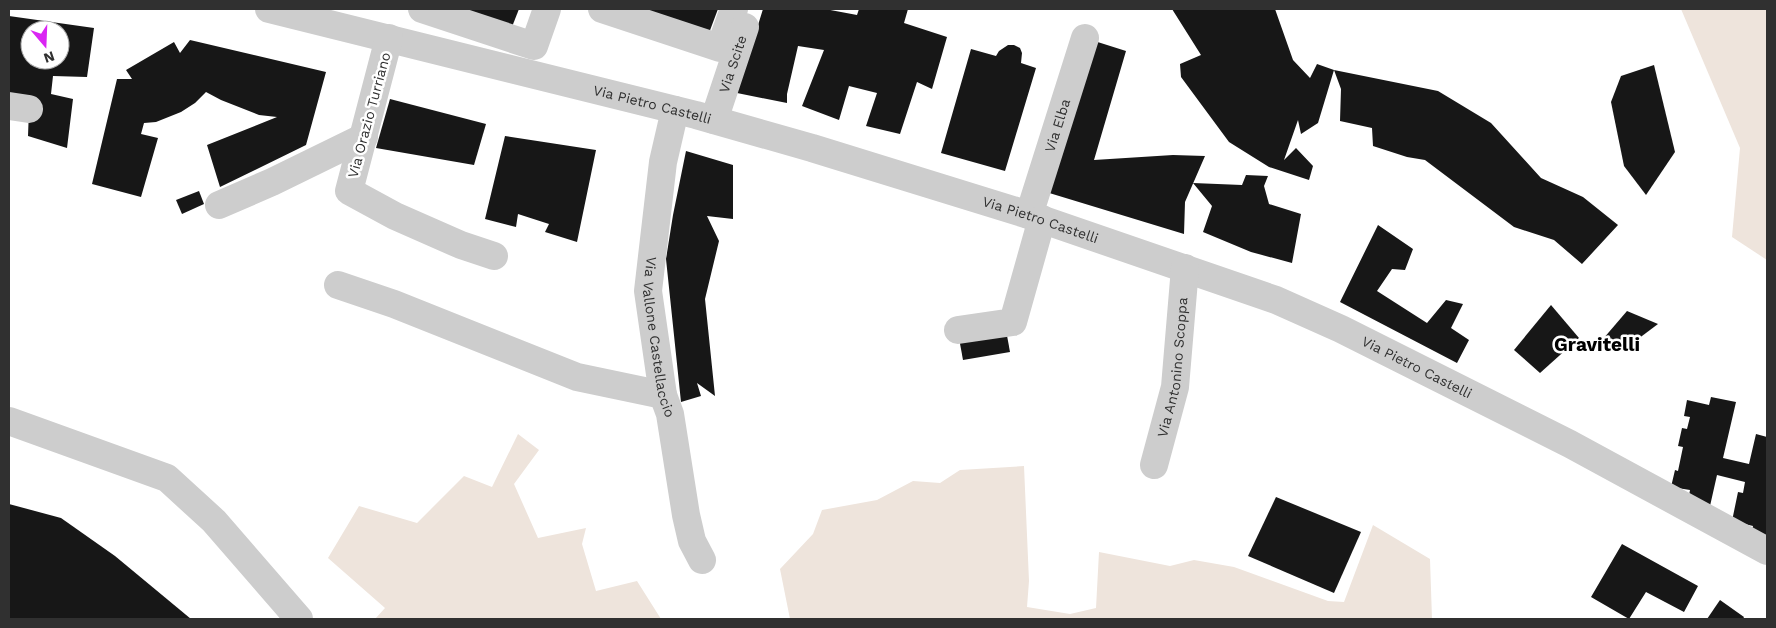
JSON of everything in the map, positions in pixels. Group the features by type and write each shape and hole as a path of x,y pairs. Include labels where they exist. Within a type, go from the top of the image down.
{"street":[{"name":"Via Pietro Castelli","path":"269,9 675,110 812,148 1035,217 1276,300 1341,329 1570,444 1767,551"},
{"path":"422,9 534,46 547,9"},
{"path":"602,9 720,48 734,9"},
{"name":"Via Scite","path":"714,120 752,9"},
{"name":"Via Orazio Turriano","path":"389,38 350,192 395,216 494,256"},
{"name":"Via Elba","path":"958,330 1014,322 1035,217 1085,38"},
{"name":"Via Vallone Castellaccio","path":"675,110 663,162 648,291 663,395 670,414 692,541 702,560"},
{"path":"219,205 272,182 364,137"},
{"name":"Via Antonino Scoppa","path":"1154,465 1175,387 1185,268"},
{"path":"338,285 394,304 577,377 663,395"},
{"path":"9,421 167,478 214,521 299,619"}],"shaded area":[{"path":"1681,9 1767,9 1767,260 1732,237 1740,148"},
{"path":"518,434 539,450 514,484 538,538 586,528 582,544 596,591 637,581 661,619 375,619 385,608 328,558 359,506 417,523 464,476 492,487"},
{"path":"1024,466 1029,581 1027,607 1070,614 1096,608 1099,552 1170,566 1194,560 1234,567 1328,601 1344,602 1373,525 1430,559 1432,619 790,619 780,569 813,534 822,510 877,500 913,481 940,483 960,470"}],"building":[{"path":"423,9 519,9 508,37"},
{"path":"644,9 718,9 709,33"},
{"path":"763,9 825,9 857,15 859,9 908,9 904,23 947,37 932,89 917,82 900,134 866,126 877,93 849,86 839,120 802,106 824,50 798,46 787,94 787,103 737,93"},
{"path":"1172,9 1275,9 1293,60 1310,78 1317,64 1334,70 1318,123 1301,134 1298,120 1284,160 1296,148 1313,166 1309,180 1269,167 1229,142 1181,77 1180,64 1201,55"},
{"path":"9,16 37,20 20,20 20,70 70,70 70,25 94,28 87,77 53,76 51,94 73,99 67,148 28,136 29,109 9,98"},
{"path":"1085,38 1126,51 1094,160 1173,155 1205,156 1185,202 1184,234 1046,192"},
{"path":"190,40 326,72 306,145 220,187 207,145 277,117 259,115 206,92 195,103 181,112 156,122 144,123 141,134 158,138 141,197 92,184 117,79 132,79 126,70 174,42 180,53"},
{"path":"1008,45 1020,48 1022,53 1021,63 1036,68 1005,171 941,153 971,49 996,56 999,51"},
{"path":"1654,65 1675,152 1646,195 1624,166 1611,102 1621,76"},
{"path":"1334,70 1438,91 1491,123 1541,178 1583,197 1618,225 1582,264 1554,240 1514,227 1425,160 1407,157 1373,146 1372,128 1340,121 1341,89"},
{"path":"390,99 486,124 474,165 376,148"},
{"path":"505,136 596,150 577,242 545,232 549,224 518,214 516,227 485,219"},
{"path":"686,151 733,165 733,219 707,216 719,241 705,299 715,396 697,383 701,396 681,402 666,259"},
{"path":"1246,175 1268,176 1264,186 1269,204 1301,214 1292,263 1251,252 1203,232 1212,206 1193,183 1242,185"},
{"path":"199,191 204,204 182,214 176,200"},
{"path":"1378,225 1413,249 1405,270 1392,269 1377,291 1427,323 1446,300 1463,304 1451,328 1469,340 1457,363 1340,302"},
{"path":"1551,305 1579,338 1540,373 1514,350"},
{"path":"1627,311 1658,324 1626,348 1603,339"},
{"path":"1006,330 1010,352 963,360 959,338"},
{"path":"1711,397 1736,402 1723,458 1749,464 1756,434 1767,437 1767,538 1751,534 1753,526 1732,521 1738,492 1743,493 1745,482 1717,475 1710,506 1688,501 1690,490 1671,487 1675,470 1678,471 1683,447 1678,446 1682,428 1687,429 1690,417 1684,416 1687,400 1709,405"},
{"path":"1276,497 1361,532 1334,593 1248,556"},
{"path":"9,504 61,518 115,556 191,619 9,618"},
{"path":"1622,544 1698,586 1684,612 1646,592 1629,619 1591,597"},
{"path":"1720,600 1744,617 1743,619 1707,619"}],"district":[{"name":"Gravitelli","path":"1597,344"}]}
